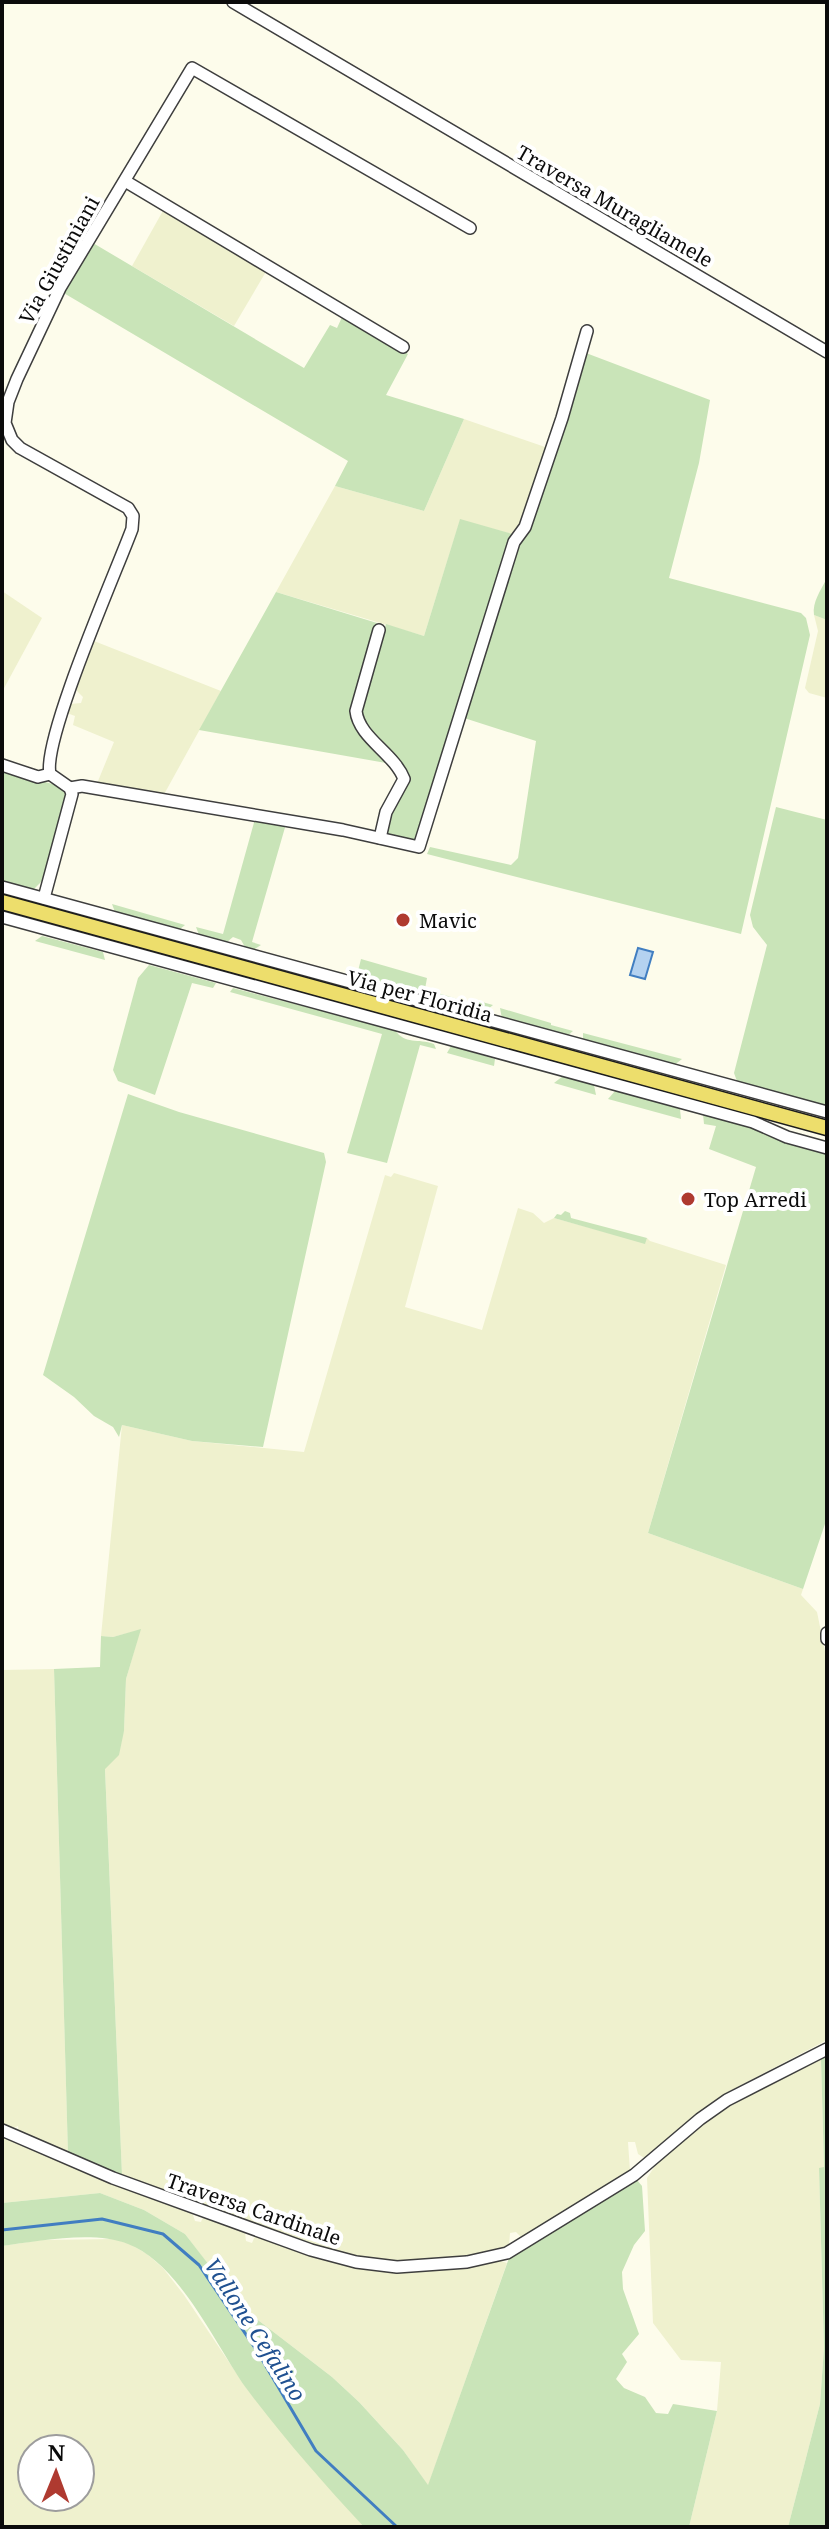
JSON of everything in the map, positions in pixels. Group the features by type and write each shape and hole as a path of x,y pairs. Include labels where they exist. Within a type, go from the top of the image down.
{"main road":[{"name":"Via per Floridia","path":"2,902 827,1128"}],"street":[{"name":"Traversa Muragliamele","path":"233,2 827,352"},
{"name":"Via Giustiniani","path":"50,774 48,757 59,721 132,529 133,516 128,508 20,448 8,434 6,413 17,379 60,288 192,68 470,228"},
{"path":"125,181 403,347"},
{"path":"2,765 38,777 50,774 70,788 82,786 419,847 514,542 525,527 562,418 587,331"},
{"path":"379,630 356,711 357,721 404,779 386,812 380,838"},
{"path":"44,898 72,802 70,788"},
{"path":"2,887 827,1112"},
{"path":"2,917 753,1122 787,1137 827,1148"},
{"name":"Traversa Cardinale","path":"2,2130 140,2188 333,2257 397,2267 467,2262 507,2253 634,2175 727,2100 827,2049"}],"green space":[{"path":"164,209 267,270 234,326 132,266"},
{"path":"93,243 304,368 330,325 337,328 343,315 408,354 386,395 464,419 424,511 335,486 348,461 62,292"},
{"path":"586,353 710,400 699,463 669,578 801,613 806,618 810,635 741,934 427,854 430,847 511,865 518,858 536,741 461,717 516,542"},
{"path":"464,419 548,448 522,526 516,535 460,520 424,636 276,592 335,486 424,511"},
{"path":"460,519 516,535 418,844 383,836 389,814 405,787 383,746 363,727 360,709 386,624 424,636"},
{"path":"827,578 827,620 814,615 814,605"},
{"path":"2,591 42,618 2,692"},
{"path":"276,592 377,623 352,720 386,763 199,730"},
{"path":"814,615 827,620 827,698 809,693 805,688 818,631"},
{"path":"94,641 221,691 162,798 96,786 114,742 73,725 75,716 67,713 70,704 81,703 83,697 77,691 77,685"},
{"path":"2,773 60,786 68,795 47,876 32,891 2,882"},
{"path":"776,807 827,820 827,1108 738,1084 734,1073 767,945 753,927 750,915"},
{"path":"255,819 286,824 252,942 261,945 253,950 233,937 227,942 199,935 196,927 223,934"},
{"path":"112,904 185,925 180,929 115,912"},
{"path":"42,936 103,952 105,960 35,941"},
{"path":"361,959 427,978 425,989 474,1004 475,1000 493,1005 482,1014 424,998 423,991 403,986 400,992 362,981 358,971"},
{"path":"149,965 216,983 213,988 192,983 155,1095 118,1081 113,1070 138,978"},
{"path":"233,988 395,1030 403,1038 434,1044 436,1049 420,1045 387,1163 347,1153 382,1034 230,992"},
{"path":"500,1008 573,1031 566,1037 502,1019"},
{"path":"583,1033 682,1059 673,1066 583,1042"},
{"path":"451,1046 495,1059 494,1066 447,1053"},
{"path":"563,1076 594,1085 596,1095 554,1083"},
{"path":"616,1090 680,1109 681,1119 608,1099"},
{"path":"128,1094 179,1112 324,1153 326,1162 263,1447 192,1441 122,1425 119,1437 113,1427 94,1416 43,1375"},
{"path":"703,1114 755,1128 783,1142 827,1154 827,1518 803,1589 648,1533 756,1167 709,1149 716,1126 704,1124"},
{"path":"394,1173 438,1186 405,1307 482,1330 518,1208 533,1213 544,1223 554,1218 645,1243 647,1238 726,1265 648,1533 803,1589 801,1595 817,1612 827,1661 827,2040 726,2093 646,2159 638,2154 635,2142 628,2142 630,2171 522,2238 516,2232 510,2233 509,2245 502,2249 468,2257 405,2262 371,2260 318,2249 122,2175 105,1768 124,1731 126,1679 140,1630 113,1637 101,1636 122,1425 192,1441 304,1452 385,1175 391,1177"},
{"path":"565,1211 570,1213 571,1218 647,1238 645,1244 554,1218"},
{"path":"141,1629 126,1679 124,1731 119,1755 105,1769 122,2175 68,2154 54,1669 100,1667 101,1636 113,1637"},
{"path":"54,1669 68,2154 19,2133 18,2126 9,2130 2,2126 2,1670"},
{"path":"827,2056 827,2527 788,2527 820,2404 824,2348 819,2168 824,2167 821,2059"},
{"path":"821,2059 824,2168 819,2168 824,2348 820,2404 788,2527 689,2527 717,2411 721,2362 681,2360 653,2323 647,2178 657,2163 708,2120 757,2090"},
{"path":"2,2135 192,2212 195,2221 201,2222 203,2217 245,2233 246,2241 252,2243 255,2236 349,2264 498,2260 507,2263 428,2486 403,2450 359,2402 332,2377 245,2310 223,2272 216,2275 185,2234 144,2210 100,2193 2,2203"},
{"path":"637,2180 642,2186 645,2231 634,2245 622,2272 623,2289 639,2334 622,2354 627,2362 616,2379 624,2388 645,2397 656,2413 668,2414 673,2404 717,2411 689,2527 364,2527 274,2424 246,2388 195,2307 164,2269 147,2254 115,2240 83,2237 2,2246 2,2203 100,2193 144,2210 185,2234 216,2274 223,2271 245,2310 332,2377 359,2402 403,2450 428,2485 509,2258"},
{"path":"114,2239 147,2254 163,2268 184,2295 247,2389 364,2527 2,2527 2,2246 41,2240"}],"water":[{"path":"638,948 653,952 645,979 630,975"}],"waterway":[{"name":"Vallone Cefalino","path":"2,2230 102,2219 163,2234 199,2265 257,2351 316,2451 397,2527"}],"place":[{"name":"Mavic","path":"403,920"},
{"name":"Top Arredi","path":"688,1199"}]}
